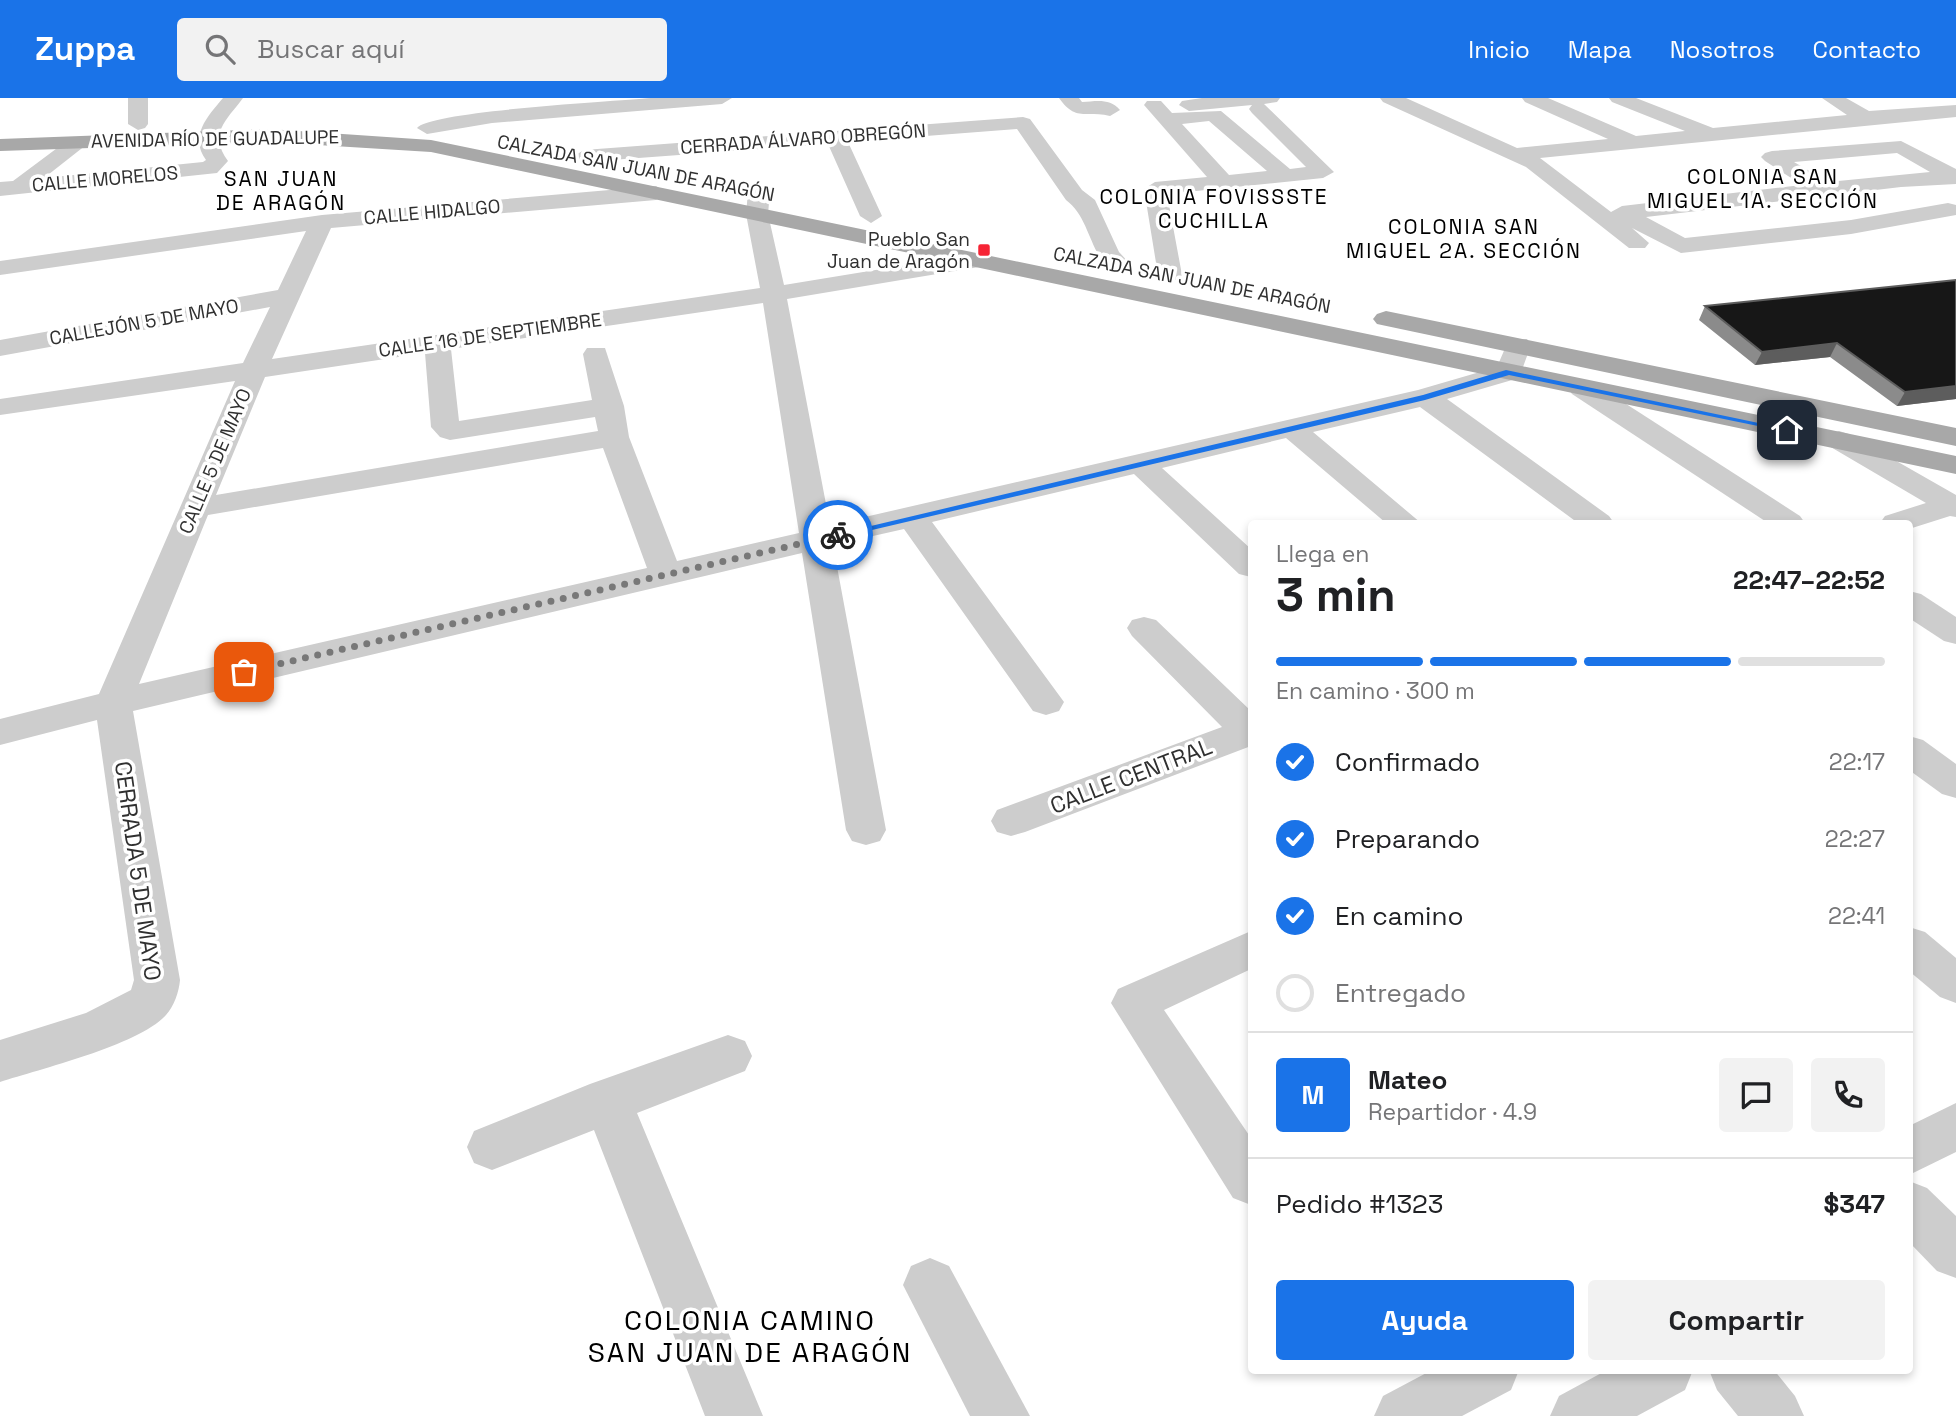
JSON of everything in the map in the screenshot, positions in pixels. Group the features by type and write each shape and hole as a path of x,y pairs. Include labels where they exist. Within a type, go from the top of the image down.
{"main road":[{"name":"AVENIDA RÍO DE GUADALUPE","path":"0,145 79,141 330,119 420,133"},
{"name":"AVENIDA RÍO DE GUADALUPE","path":"0,131 138,124 321,135 420,133"},
{"name":"CALZADA SAN JUAN DE ARAGÓN","path":"420,133 584,156 758,203 1513,359 1956,437"},
{"name":"CALZADA SAN JUAN DE ARAGÓN","path":"420,133 656,193 871,216 984,249"},
{"name":"CALZADA SAN JUAN DE ARAGÓN","path":"1080,257 1194,280"},
{"name":"CALZADA SAN JUAN DE ARAGÓN","path":"1367,315 1513,359 1583,388 1956,465"}],"street":[{"path":"138,98 138,124"},
{"path":"211,128 233,98"},
{"path":"420,133 600,98"},
{"path":"420,133 488,103 722,98"},
{"path":"1390,98 1522,144 1563,150 1867,119 1931,106"},
{"path":"1532,98 1635,142"},
{"path":"1619,98 1712,135"},
{"path":"1832,98 1867,119"},
{"path":"1896,98 1931,106 1956,122 1930,156 1892,181 1622,213 1681,246 1851,227 1950,224"},
{"path":"1073,103 1106,106 1110,110"},
{"path":"1157,108 1265,104 1323,172 1155,189 1170,275"},
{"path":"1157,108 1214,115 1285,176"},
{"path":"1157,108 1223,183"},
{"name":"CERRADA ÁLVARO OBREGÓN","path":"584,156 1023,123 1074,195 1087,205 1108,256 1119,265"},
{"name":"CALLE MORELOS","path":"10,188 209,168 217,161 205,144 211,128"},
{"path":"835,137 871,216"},
{"path":"10,188 79,141"},
{"path":"1522,144 1655,257"},
{"path":"1930,156 1847,164 1892,181 1950,224"},
{"path":"1824,189 1772,157 1930,156"},
{"path":"1688,184 1717,202"},
{"name":"CALLE HIDALGO","path":"0,268 322,222 656,193"},
{"path":"758,203 866,830"},
{"path":"1655,230 1848,210"},
{"name":"CALLE 5 DE MAYO","path":"113,703 254,369 322,222"},
{"name":"CALLE 16 DE SEPTIEMBRE","path":"0,407 774,293 984,249"},
{"name":"CALLEJÓN 5 DE MAYO","path":"0,348 288,296"},
{"path":"438,343 444,427 450,431 610,406"},
{"path":"597,354 610,406 614,438 666,575"},
{"path":"0,732 113,703 1425,397 1513,359"},
{"path":"1583,388 1784,520"},
{"path":"1425,397 1594,520"},
{"path":"1290,428 1401,520"},
{"path":"195,508 614,438"},
{"path":"1839,440 1955,506"},
{"path":"1141,465 1248,564"},
{"path":"1906,520 1955,506"},
{"path":"912,517 1046,702"},
{"path":"1913,605 1956,633"},
{"path":"1144,628 1248,729"},
{"name":"CERRADA 5 DE MAYO","path":"0,1061 128,1016 150,1002 157,991 113,703"},
{"name":"CALLE CENTRAL","path":"1011,821 1248,733"},
{"path":"1913,753 1956,784"},
{"path":"1913,948 1956,984"},
{"path":"1248,950 1134,1003 1248,1176"},
{"path":"492,1147 607,1100 728,1056"},
{"path":"607,1100 734,1416"},
{"path":"1913,1150 1956,1126"},
{"path":"930,1285 1001,1416"},
{"path":"1409,1415 1484,1374"},
{"path":"1579,1416 1658,1374"},
{"path":"1740,1374 1775,1416"}],"building":[{"path":"1956,280 1956,386 1905,392 1837,343 1762,352 1705,306"}],"way so far":[{"path":"244,672 838,535"}],"place":[{"name":"Pueblo San Juan de Aragón","path":"984,250"}],"district":[{"name":"COLONIA SAN MIGUEL 1A. SECCIÓN","path":"1763,188"},
{"name":"SAN JUAN DE ARAGÓN","path":"281,190"},
{"name":"COLONIA FOVISSSTE CUCHILLA","path":"1214,208"},
{"name":"COLONIA SAN MIGUEL 2A. SECCIÓN","path":"1464,238"},
{"name":"COLONIA CAMINO SAN JUAN DE ARAGÓN","path":"750,1336"}],"route":[{"path":"838,535 1425,397 1509,372 1787,430"}]}
